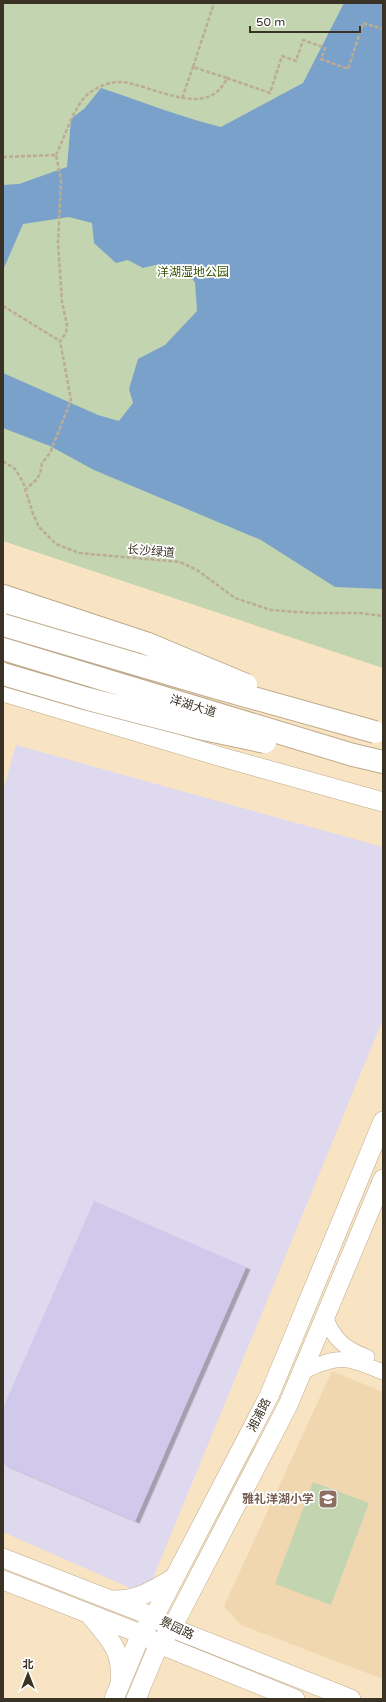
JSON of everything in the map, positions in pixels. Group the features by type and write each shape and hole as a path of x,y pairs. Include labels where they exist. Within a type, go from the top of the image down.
{"highway":[{"path":"3,596 148,644 327,718 380,731"},
{"name":"洋湖大道","path":"3,625 207,685 380,731"},
{"name":"洋湖大道","path":"3,649 354,755 383,762"},
{"path":"3,674 88,699 204,729 299,750 354,755"}],"main road":[{"path":"3,612 380,731"},
{"path":"3,692 225,758 383,802"},
{"name":"湘浦路","path":"117,1692 141,1634 154,1617 270,1396 383,1121"},
{"name":"湘浦路","path":"136,1699 159,1644 172,1628 288,1405 383,1179"},
{"name":"景园路","path":"3,1558 154,1617 172,1628 351,1699"},
{"path":"112,1600 129,1600 153,1590 174,1578"},
{"name":"景园路","path":"3,1580 141,1634 159,1644 295,1699"},
{"path":"89,1614 110,1639 119,1656 121,1671 117,1692"}],"street":[{"path":"326,1316 329,1328 335,1337 344,1345 355,1352 383,1364"},
{"path":"302,1372 318,1364 341,1359 352,1360 383,1372"}],"path":[{"path":"182,99 214,3"},
{"path":"193,67 270,92 282,56 296,61 303,40 325,48 321,60 348,68 363,23 383,29"},
{"path":"25,490 40,474 42,463 50,453 71,400 60,341 66,333 67,325 62,302 58,243 61,180 56,155 78,106 88,94 105,84 122,82 182,99 201,99 213,94 224,84 227,78"},
{"path":"3,157 56,155"},
{"path":"3,306 60,341"},
{"name":"长沙绿道","path":"3,461 14,469 23,482 32,514 39,527 56,544 79,553 180,562 197,570 234,598 271,610 312,613 360,613 383,616"}],"shaded area":[{"path":"16,745 383,847 383,1019 146,1595 3,1532 3,791"},
{"name":"雅礼洋湖小学","path":"332,1371 383,1392 383,1679 241,1625 224,1606"}],"green space":[{"name":"洋湖湿地公园","path":"3,3 383,3 383,668 3,541"},
{"path":"313,1482 369,1503 331,1605 275,1584"}],"water":[{"path":"344,3 383,3 383,589 335,587 261,540 94,470 50,446 3,428 3,373 98,415 119,421 133,403 129,389 138,359 165,345 197,311 195,282 183,270 155,265 143,268 128,260 116,263 94,243 92,223 69,217 23,224 3,270 3,185 19,184 67,167 71,119 85,108 101,88 176,114 221,127 303,83"}],"building":[{"path":"94,1201 246,1267 135,1521 3,1464 3,1408"}],"place":[{"name":"雅礼洋湖小学","path":"328,1499"}]}
